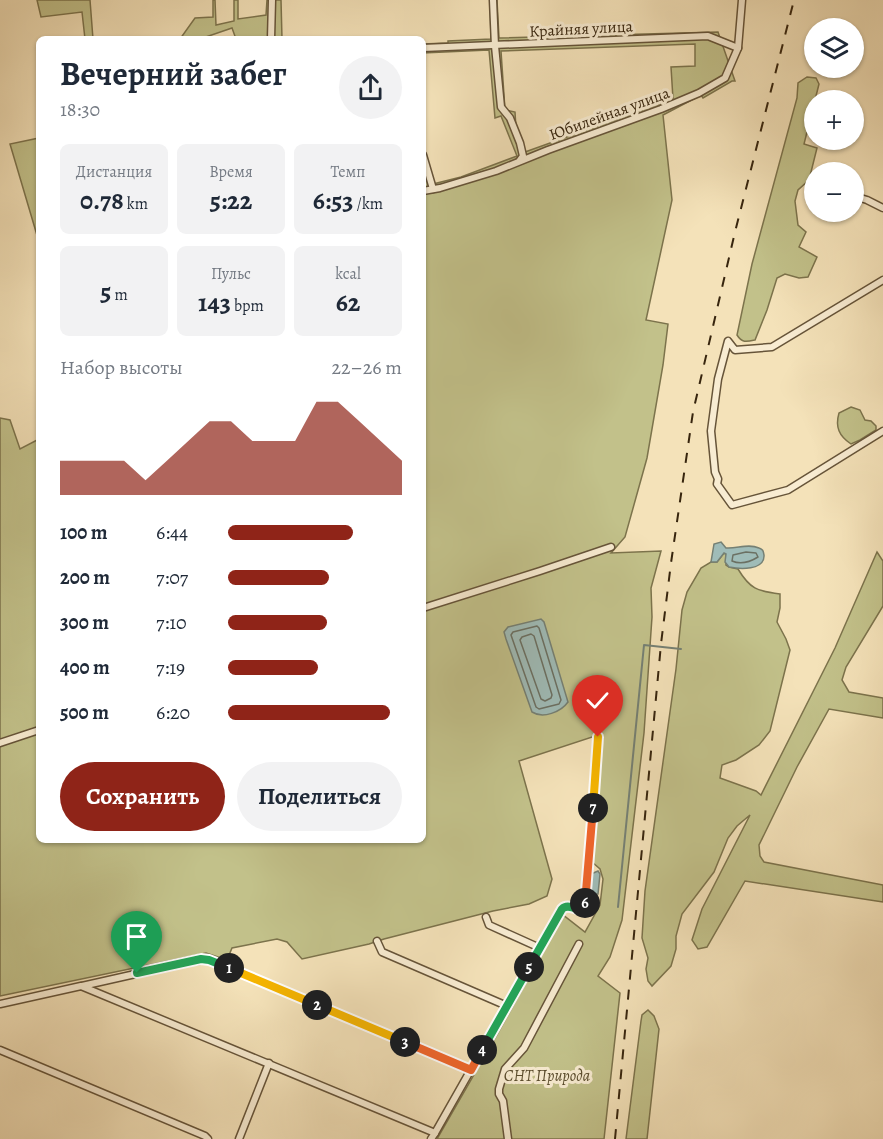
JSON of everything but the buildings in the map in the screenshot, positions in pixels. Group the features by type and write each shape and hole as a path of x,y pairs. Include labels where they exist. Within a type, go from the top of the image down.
{"street":[{"path":"272,0 272,36"},
{"path":"493,0 501,106 510,118 520,143 523,156 520,160"},
{"name":"Юбилейная улица","path":"426,190 496,171 520,160 661,109 699,93 725,78 738,48 742,0"},
{"name":"Крайняя улица","path":"426,48 708,36 738,48"},
{"path":"426,165 433,189"},
{"path":"864,199 883,208"},
{"path":"883,280 772,347 735,350 728,341 715,399 711,431 717,484 732,505 788,490 883,431"},
{"path":"426,607 611,547"},
{"path":"0,743 36,731"},
{"path":"430,1139 562,909 570,907 580,910 585,905 598,737"},
{"path":"486,916 489,925 540,948"},
{"path":"378,941 382,952 507,1006"},
{"path":"508,1139 503,1101 499,1094 505,1069 524,1048 579,944"},
{"path":"0,1004 193,961 209,960 471,1070"},
{"path":"81,986 435,1133"},
{"path":"0,1050 208,1139"},
{"path":"239,1139 269,1063"}],"green space":[{"path":"37,0 90,0 93,36 85,36 82,12 41,17"},
{"path":"213,0 215,0 216,25 234,21 234,0 238,0 238,19 266,15 267,0 281,0 282,36 235,36 232,28 209,36 182,36 195,18 213,17"},
{"name":"СНТ Природа","path":"490,0 497,0 499,38 718,32 735,81 703,98 701,95 663,115 672,200 646,320 668,324 647,458 625,537 611,553 661,551 651,588 652,617 644,733 622,920 610,957 598,976 620,993 604,1139 437,1139 563,915 585,932 600,905 603,879 600,869 592,862 601,742 592,737 519,761 552,879 547,896 529,904 302,959 287,942 277,939 232,948 227,960 206,953 0,996 0,418 10,420 20,449 36,441 36,843 426,843 426,165 433,184 461,177 517,156 501,116 495,118 489,50 426,53 426,44 448,43 448,41 491,39","holes":["695,44 695,66 671,67 673,99 525,152 516,128 515,112 505,110 501,51"]},
{"path":"806,78 816,78 819,84 818,90 804,90 804,150 816,150 814,162 804,162 804,185 798,190 795,201 798,225 806,232 799,247 817,257 808,277 799,278 785,274 777,278 755,340 744,341 737,335 752,264 797,98 798,83"},
{"path":"36,139 36,232 10,144"},
{"path":"851,407 860,410 865,420 871,421 876,426 876,430 851,444 841,434 838,423 839,413"},
{"path":"877,552 883,561 883,606 846,667 842,680 849,692 883,698 883,718 829,709 797,767 759,845 760,856 764,862 883,885 883,902 745,881 707,947 698,949 692,940 702,909 750,815 728,838 714,872 682,914 671,966 652,986 648,981 646,969 648,958 642,938 645,891 682,610 687,592 701,568 711,562 717,562 724,553 726,554 726,565 738,569 750,585 765,592 780,594 777,622 790,650 770,731 759,745 736,760 722,765 720,778 761,795 835,648"},
{"path":"648,1010 654,1016 659,1029 647,1139 626,1139 642,1015"}],"water":[{"path":"721,542 726,548 751,546 762,549 763,560 751,568 729,567 725,562 726,554 724,553 717,562 711,562 714,544"},
{"path":"541,619 544,622 568,702 565,706 546,715 532,712 504,632 508,627"},
{"path":"598,871 600,874 598,894 593,894 590,892 591,874"}],"waterway":[{"path":"618,907 644,645 681,649"}],"railway":[{"path":"615,1139 661,644 693,412 735,232 794,0"}],"route":[{"path":"137,973 201,959 209,960 471,1070 562,909 570,907 580,910 585,905 598,737"}]}
